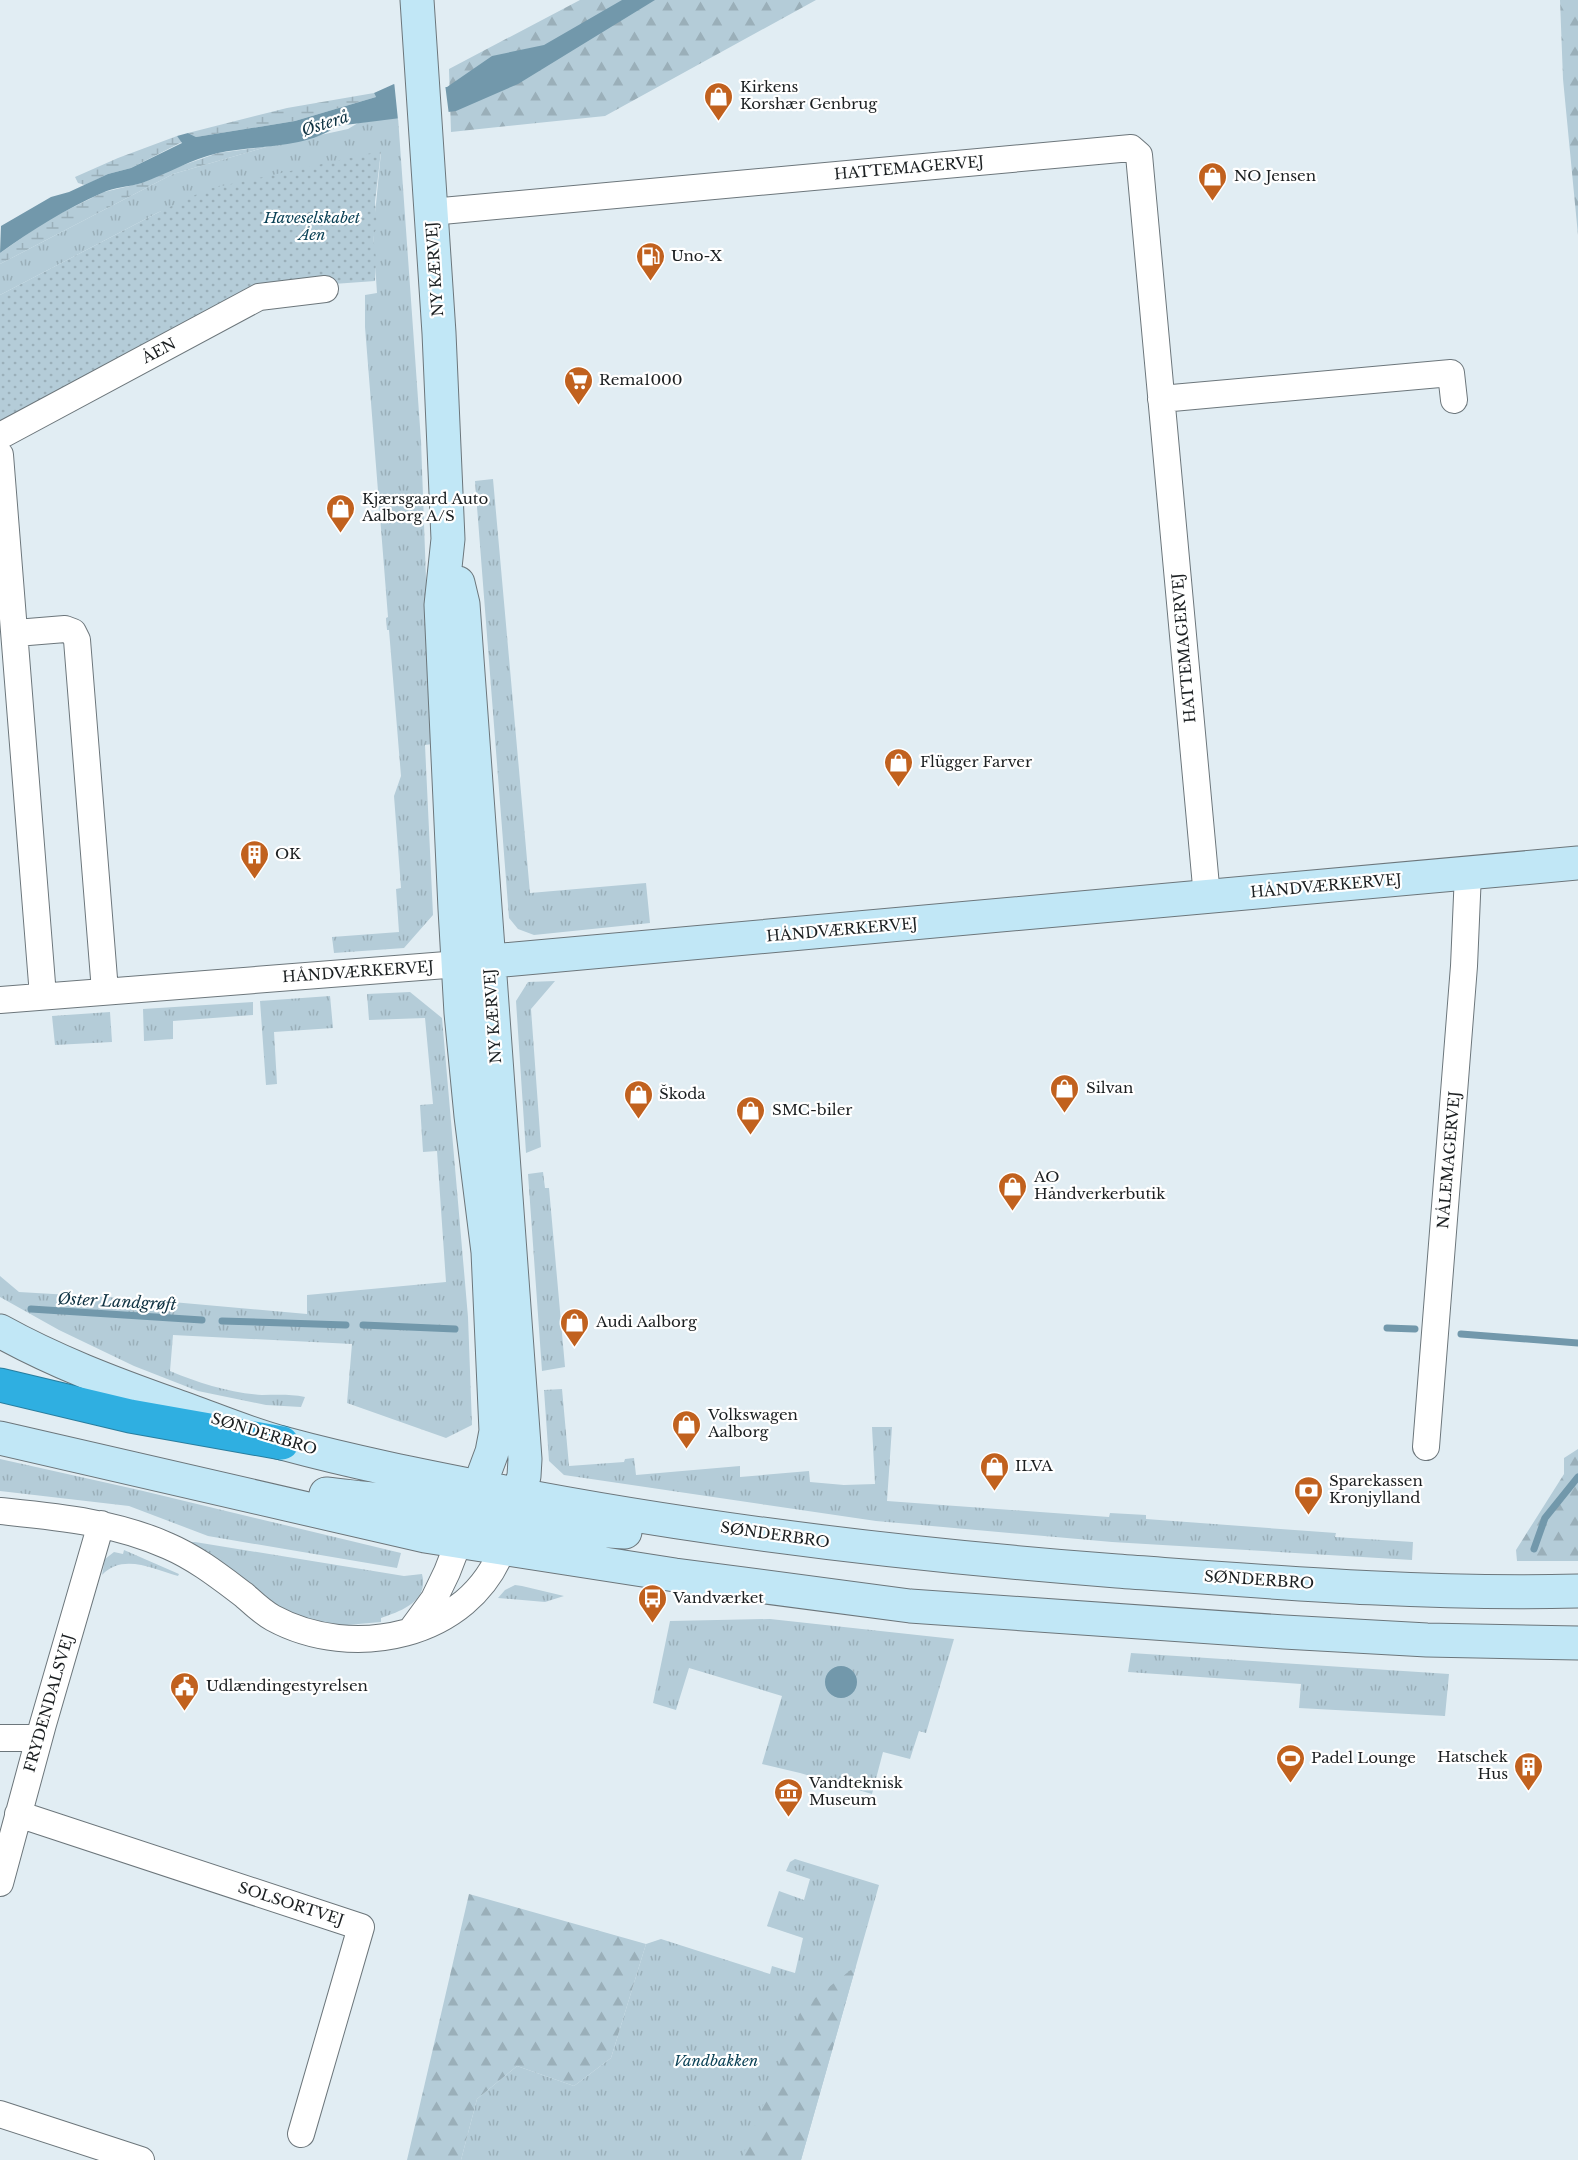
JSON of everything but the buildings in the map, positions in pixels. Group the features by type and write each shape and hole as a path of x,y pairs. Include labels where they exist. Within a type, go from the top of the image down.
{"highway":[{"path":"0,1385 130,1416 282,1443"}],"street":[{"name":"NY KÆRVEJ","path":"417,0 439,333 447,538 441,606 474,963 524,1437 524,1476 511,1521"},
{"name":"HATTEMAGERVEJ","path":"431,212 1131,148 1139,155 1207,897"},
{"name":"ÅEN","path":"0,436 259,297 325,289"},
{"path":"1161,399 1452,373 1454,400"},
{"path":"0,455 44,996"},
{"path":"16,633 65,629 73,632 77,640 105,991"},
{"name":"HÅNDVÆRKERVEJ","path":"0,1000 474,963 1578,863"},
{"name":"NÅLEMAGERVEJ","path":"1426,1447 1464,966 1468,873"},
{"name":"NY KÆRVEJ","path":"469,1514 492,1452 496,1431 488,1252 470,1105 474,963"},
{"name":"SØNDERBRO","path":"0,1331 83,1371 469,1514 511,1521 675,1575 910,1606 1308,1634 1427,1640 1578,1642"},
{"name":"SØNDERBRO","path":"0,1438 425,1536 469,1514"},
{"path":"0,1511 101,1524 150,1538 178,1551 219,1576 271,1617 302,1630 333,1638 358,1640 385,1638 410,1631 452,1611 472,1597 496,1565 511,1521 495,1522 478,1528 469,1514"},
{"path":"410,1631 435,1599 469,1514"},
{"name":"SØNDERBRO","path":"511,1521 660,1520 932,1555 1234,1579 1414,1590 1578,1591"},
{"name":"FRYDENDALSVEJ","path":"0,1883 101,1524"},
{"path":"0,1738 39,1738"},
{"name":"SOLSORTVEJ","path":"18,1814 361,1927 301,2134"},
{"path":"0,2114 141,2160"}],"green space":[{"path":"580,0 816,0 605,116 451,132 449,69"},
{"path":"1560,0 1578,0 1578,235 1563,79"},
{"path":"374,93 376,97 295,121 196,137 188,133 287,108"},
{"path":"398,117 421,441 432,744 425,745 433,915 404,948 334,953 332,937 399,932 396,889 401,888 394,796 401,776 389,630 387,630 386,618 388,617 365,327 365,295 377,293 373,235 381,152 159,212 0,295 0,264 173,174 270,146 348,129 358,123"},
{"path":"177,136 182,142 131,168 108,174 85,185 78,183 75,177 118,158"},
{"path":"270,146 173,174 0,264 0,253 49,219 104,192 142,183 169,170 218,153"},
{"name":"Haveselskabet Åen","path":"381,151 375,202 377,227 373,236 376,258 375,281 292,287 0,425 0,295 208,189"},
{"path":"493,479 530,893 646,883 650,923 534,935 518,929 509,918 475,481"},
{"path":"555,981 531,1009 541,1147 526,1153 516,1001 528,982"},
{"path":"410,992 442,1018 468,1317 472,1425 446,1438 347,1403 352,1344 173,1335 170,1371 226,1390 262,1395 305,1397 301,1407 266,1405 198,1391 134,1366 59,1330 0,1297 0,1276 19,1292 139,1299 307,1314 307,1295 446,1282 437,1151 423,1152 420,1105 433,1104 425,1018 369,1020 367,994"},
{"path":"330,996 333,1028 274,1032 277,1084 266,1085 260,1001"},
{"path":"253,1002 253,1015 173,1021 173,1039 144,1041 143,1009"},
{"path":"110,1012 112,1042 55,1045 52,1016"},
{"path":"543,1172 545,1188 549,1188 565,1367 542,1371 528,1174"},
{"path":"562,1389 569,1466 624,1462 625,1459 634,1458 636,1475 740,1466 740,1477 809,1471 810,1482 844,1485 875,1484 872,1427 892,1427 887,1501 1109,1517 1110,1513 1146,1515 1146,1519 1336,1533 1335,1537 1413,1542 1412,1560 1112,1542 876,1521 564,1475 549,1461 544,1390"},
{"path":"1578,1449 1578,1561 1517,1561 1516,1550 1564,1474 1564,1458"},
{"path":"0,1459 401,1553 397,1568 208,1536 129,1506 0,1491"},
{"path":"186,1542 404,1576 422,1574 422,1591 412,1604 381,1618 381,1622 336,1626 315,1623 292,1615"},
{"path":"124,1550 179,1574 178,1576 149,1567 129,1564 110,1568 102,1575 105,1559 114,1552 123,1554"},
{"path":"515,1585 564,1596 545,1602 498,1598 505,1590"},
{"path":"770,1619 954,1639 926,1733 919,1731 910,1759 883,1752 872,1794 762,1764 782,1696 689,1668 676,1710 653,1703 670,1621"},
{"path":"1131,1653 1449,1674 1445,1716 1299,1708 1301,1684 1128,1672"},
{"name":"Vandbakken","path":"795,1859 879,1885 801,2160 461,2160 477,2099 517,2066 574,2086 611,2058 646,1944 661,1939 770,1974 772,1966 795,1973 803,1938 767,1926 779,1891 804,1900 810,1879 786,1871 790,1862"},
{"path":"469,1894 646,1944 611,2058 574,2086 517,2066 477,2099 461,2160 407,2160"},
{"path":"856,1966 801,2160 741,2160 802,2008"}],"water":[{"name":"Østerå","path":"622,0 655,0 518,84 456,111 337,126 311,139 295,143 232,150 208,156 142,183 111,189 88,199 49,220 0,253 1,226 51,197 69,192 108,174 131,168 182,143 177,136 188,133 196,137 295,121 376,97 374,93 394,84 410,90 447,87 492,56 544,45"},
{"path":"841,1666 852,1671 857,1682 852,1693 841,1698 830,1693 825,1682 830,1671"}],"pier":[{"path":"394,81 410,87 445,84 449,115 398,120"}],"waterway":[{"name":"Øster Landgrøft","path":"31,1309 202,1320"},
{"name":"Øster Landgrøft","path":"222,1321 346,1325"},
{"name":"Øster Landgrøft","path":"363,1325 455,1329"},
{"name":"Øster Landgrøft","path":"1387,1328 1415,1329"},
{"name":"Øster Landgrøft","path":"1461,1334 1578,1343"},
{"path":"1534,1549 1545,1518 1578,1477"}],"place":[{"name":"Kirkens Korshær Genbrug","path":"719,122"},
{"name":"NO Jensen","path":"1213,202"},
{"name":"Uno-X","path":"650,282"},
{"name":"Rema1000","path":"578,406"},
{"name":"Kjærsgaard Auto Aalborg A/S","path":"341,534"},
{"name":"Flügger Farver","path":"899,788"},
{"name":"OK","path":"254,880"},
{"name":"Silvan","path":"1065,1114"},
{"name":"Škoda","path":"638,1120"},
{"name":"SMC-biler","path":"751,1136"},
{"name":"AO Håndverkerbutik","path":"1013,1212"},
{"name":"Audi Aalborg","path":"575,1348"},
{"name":"Volkswagen Aalborg","path":"687,1450"},
{"name":"ILVA","path":"994,1492"},
{"name":"Sparekassen Kronjylland","path":"1308,1516"},
{"name":"Vandværket","path":"652,1624"},
{"name":"Udlændingestyrelsen","path":"185,1712"},
{"name":"Padel Lounge","path":"1290,1784"},
{"name":"Hatschek Hus","path":"1529,1792"},
{"name":"Vandteknisk Museum","path":"788,1818"}]}
